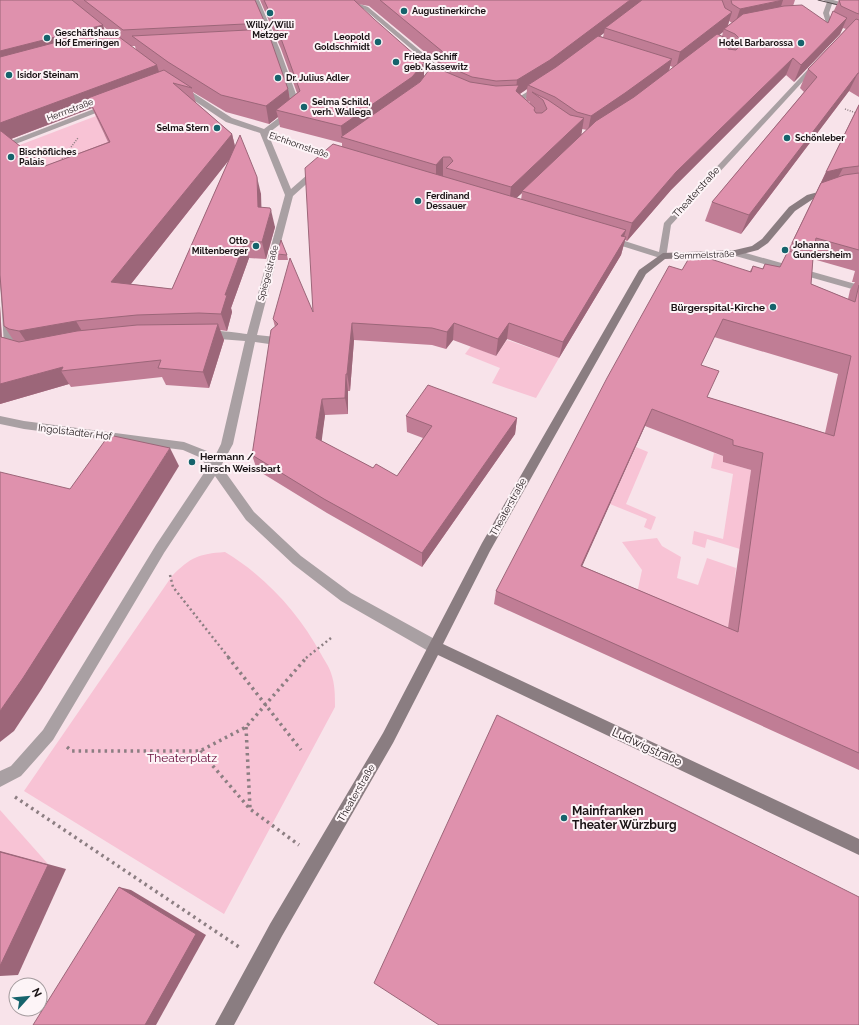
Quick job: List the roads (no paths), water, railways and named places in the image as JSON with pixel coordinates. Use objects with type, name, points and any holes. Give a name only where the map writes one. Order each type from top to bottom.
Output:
[{"type":"street","points":[[256,0],[297,108],[264,132]]},
{"type":"street","points":[[345,0],[353,9],[364,7],[388,31],[440,70],[429,80]]},
{"type":"street","points":[[818,22],[832,26],[825,17],[828,1],[859,9]]},
{"type":"street","points":[[264,42],[273,42]]},
{"type":"street","name":"Theaterstraße","points":[[226,1024],[318,858],[397,721],[486,547],[642,272],[663,256],[667,225],[819,61]]},
{"type":"street","points":[[525,104],[514,100],[544,83]]},
{"type":"street","name":"Eichhornstraße","points":[[177,87],[229,120],[264,132],[328,162],[351,162]]},
{"type":"street","name":"Herrnstraße","points":[[0,148],[119,102]]},
{"type":"street","name":"Eichhornstraße","points":[[264,132],[289,195],[328,162]]},
{"type":"street","points":[[328,162],[344,149]]},
{"type":"street","points":[[735,252],[755,248],[765,241],[792,209],[810,197],[833,190],[859,187]]},
{"type":"street","name":"Spiegelstraße","points":[[215,466],[227,444],[250,338],[289,195]]},
{"type":"street","points":[[600,236],[663,256]]},
{"type":"street","name":"Semmelstraße","points":[[663,256],[735,252],[859,288]]},
{"type":"street","points":[[0,286],[4,289],[8,345],[19,352],[26,353]]},
{"type":"street","points":[[198,335],[226,335],[276,341]]},
{"type":"street","name":"Ingolstadter Hof","points":[[0,420],[24,425],[184,446],[203,454],[215,466]]},
{"type":"street","points":[[0,779],[16,771],[48,735],[163,544],[215,466],[231,491],[250,516],[297,560],[346,597],[434,647]]},
{"type":"street","name":"Ludwigstraße","points":[[434,647],[859,847]]},
{"type":"tram line","points":[[818,0],[859,10]]},
{"type":"place","name":"Augustinerkirche","points":[[404,11]]},
{"type":"place","name":"Willy/Willi Metzger","points":[[270,13]]},
{"type":"place","name":"Geschäftshaus Hof Emeringen","points":[[47,38]]},
{"type":"place","name":"Leopold Goldschmidt","points":[[378,42]]},
{"type":"place","name":"Hotel Barbarossa","points":[[801,43]]},
{"type":"place","name":"Frieda Schiff geb. Kassewitz","points":[[396,62]]},
{"type":"place","name":"Isidor Steinam","points":[[9,75]]},
{"type":"place","name":"Dr. Julius Adler","points":[[278,78]]},
{"type":"place","name":"Selma Schild, verh. Wallega","points":[[304,107]]},
{"type":"place","name":"Selma Stern","points":[[217,128]]},
{"type":"place","name":"Schönleber","points":[[787,138]]},
{"type":"place","name":"Bischöfliches Palais","points":[[11,157]]},
{"type":"place","name":"Ferdinand Dessauer","points":[[418,201]]},
{"type":"place","name":"Otto Miltenberger","points":[[256,246]]},
{"type":"place","name":"Johanna Gundersheim","points":[[785,250]]},
{"type":"place","name":"Bürgerspital-Kirche","points":[[773,307]]},
{"type":"place","name":"Hermann / Hirsch Weissbart","points":[[192,462]]},
{"type":"place","name":"Mainfranken Theater Würzburg","points":[[564,818]]},
{"type":"park label","name":"Theaterplatz","points":[[182,758]]}]
